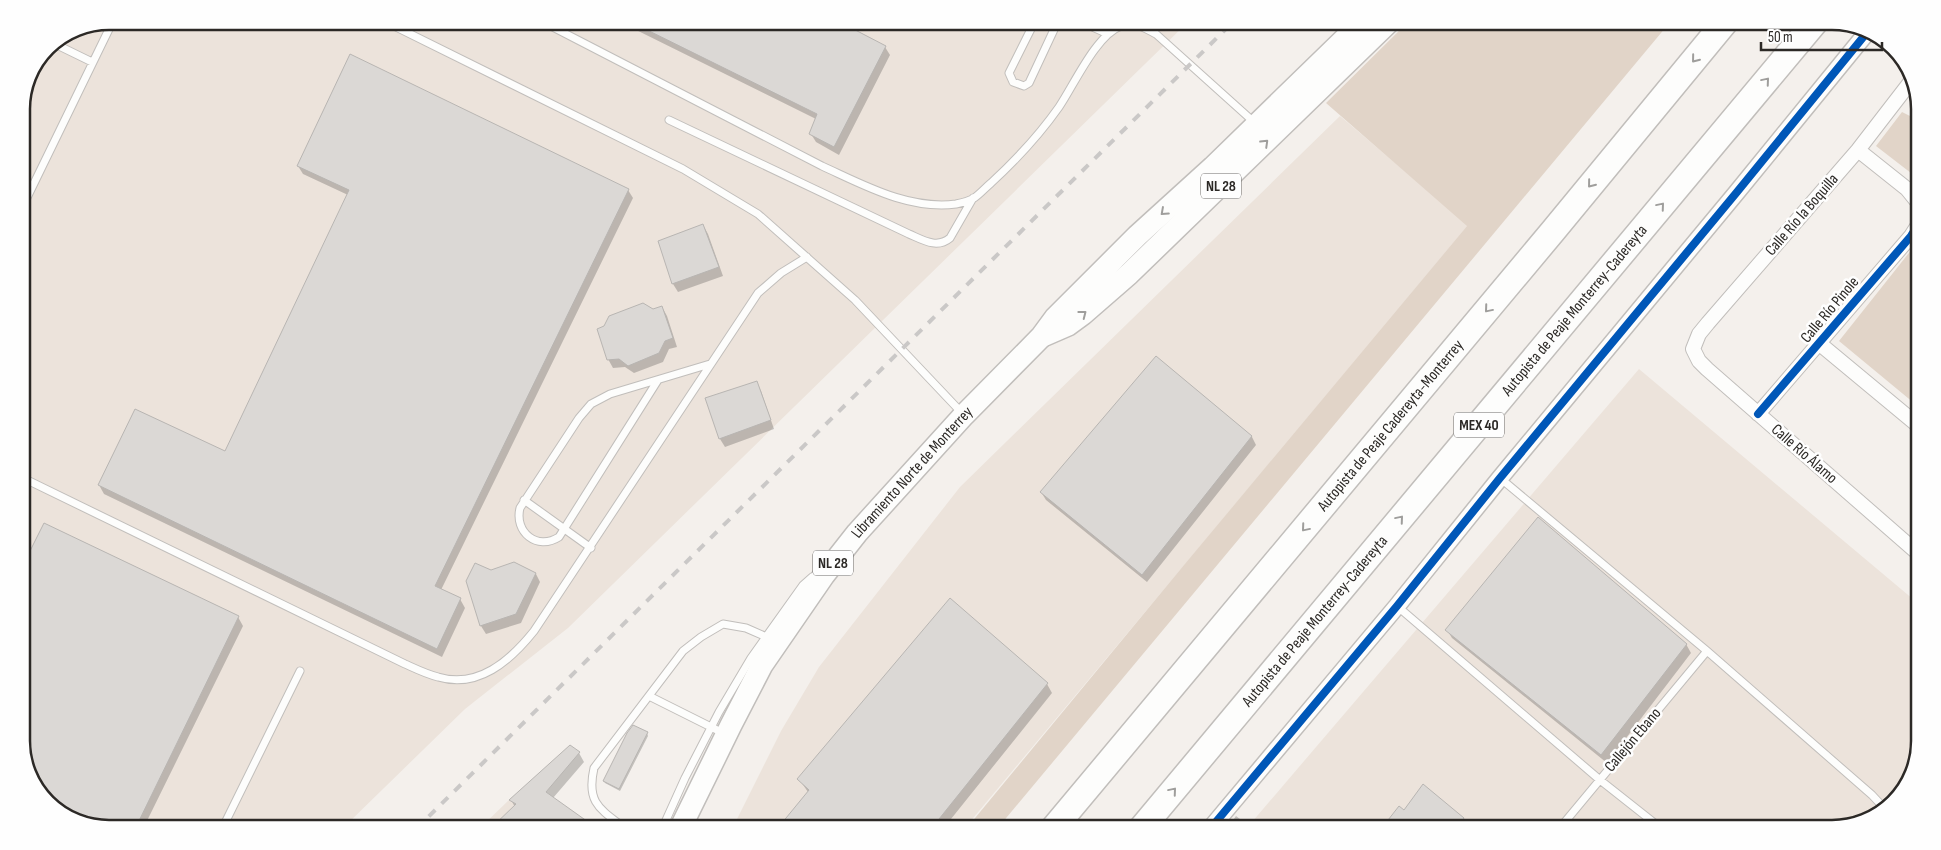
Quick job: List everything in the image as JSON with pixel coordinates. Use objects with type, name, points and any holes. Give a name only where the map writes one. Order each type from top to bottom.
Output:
[{"type":"highway","name":"Autopista de Peaje Cadereyta-Monterrey","points":[[1061,820],[1719,30]]},
{"type":"highway","name":"Autopista de Peaje Monterrey-Cadereyta","points":[[1149,820],[1808,30]]},
{"type":"main road","name":"Libramiento Norte de Monterrey","points":[[684,820],[719,731],[762,665],[772,640],[857,533],[964,415],[1041,337],[1055,318],[1137,236],[1213,167],[1354,30]]},
{"type":"main road","points":[[1162,242],[1192,204],[1244,146],[1257,125],[1287,108],[1356,45],[1377,30]]},
{"type":"main road","name":"Libramiento Norte de Monterrey","points":[[1041,337],[1068,325],[1084,314],[1162,242],[1381,30]]},
{"type":"street","points":[[1218,820],[1397,606],[1863,36]]},
{"type":"street","name":"Calle Río la Boquilla","points":[[1693,349],[1708,323],[1858,150],[1907,86]]},
{"type":"street","points":[[1858,150],[1907,188],[1911,193]]},
{"type":"street","name":"Calle Río Pinole","points":[[1758,414],[1911,236]]},
{"type":"street","points":[[1820,344],[1911,420]]},
{"type":"street","name":"Calle Río Álamo","points":[[1693,349],[1698,361],[1911,547]]},
{"type":"lane","points":[[30,191],[108,30]]},
{"type":"lane","points":[[402,30],[683,169],[723,191],[758,214],[856,300],[964,415]]},
{"type":"lane","points":[[558,30],[866,186],[897,198],[918,203],[958,204],[973,198]]},
{"type":"lane","points":[[1030,30],[1009,73],[1013,82],[1024,86],[1029,83],[1054,30]]},
{"type":"lane","points":[[1099,30],[1108,34]]},
{"type":"lane","points":[[669,120],[908,234],[930,243],[938,244],[950,238],[973,198],[1004,171],[1033,140],[1060,106],[1087,62],[1113,30]]},
{"type":"lane","points":[[1149,30],[1156,34],[1257,125]]},
{"type":"lane","points":[[62,46],[92,62]]},
{"type":"lane","points":[[30,481],[405,664],[439,678],[457,680],[474,678],[488,673],[520,649],[591,548],[758,293],[781,273],[808,257]]},
{"type":"lane","points":[[658,380],[565,529],[552,541],[544,542],[530,538],[523,532],[519,522],[520,508],[579,418],[591,404],[610,394],[710,364]]},
{"type":"lane","points":[[1500,478],[1707,651],[1880,804]]},
{"type":"lane","points":[[524,500],[591,548]]},
{"type":"lane","points":[[1397,606],[1600,780],[1651,820]]},
{"type":"lane","points":[[614,820],[594,801],[590,784],[594,768],[683,652],[701,637],[723,624],[746,628],[772,640]]},
{"type":"lane","name":"Callejón Ebano","points":[[1567,820],[1707,651]]},
{"type":"lane","points":[[226,820],[300,671]]},
{"type":"lane","points":[[649,696],[719,731],[667,820]]},
{"type":"shaded area","points":[[109,30],[1180,30],[568,628],[465,709],[351,820],[98,818],[32,758],[30,746],[30,104],[38,74],[46,61],[69,41],[84,34]]},
{"type":"shaded area","points":[[1400,30],[1663,30],[1005,820],[973,820],[1467,226],[1326,103]]},
{"type":"shaded area","points":[[1902,112],[1911,116],[1911,173],[1876,146]]},
{"type":"shaded area","points":[[1340,116],[1468,225],[972,820],[736,820],[781,731],[819,667],[960,487]]},
{"type":"shaded area","points":[[1911,250],[1911,401],[1839,341]]},
{"type":"shaded area","points":[[1639,369],[1911,597],[1911,741],[1909,756],[1905,771],[1891,793],[1876,807],[1862,814],[1832,820],[1254,820]]},
{"type":"shaded area","points":[[509,800],[539,820],[488,820]]},
{"type":"building","points":[[647,30],[855,30],[886,46],[834,147],[809,134],[817,114]]},
{"type":"building","points":[[350,54],[629,189],[435,586],[461,598],[437,649],[98,485],[135,409],[225,451],[349,190],[297,166]]},
{"type":"building","points":[[703,224],[719,267],[672,284],[658,241]]},
{"type":"building","points":[[643,303],[653,309],[662,306],[673,338],[665,341],[659,353],[628,366],[619,359],[607,360],[597,329],[604,326],[609,316]]},
{"type":"building","points":[[1156,356],[1252,436],[1142,575],[1040,492]]},
{"type":"building","points":[[757,381],[771,420],[719,439],[705,398]]},
{"type":"building","points":[[1538,517],[1687,644],[1601,755],[1445,630]]},
{"type":"building","points":[[44,523],[239,616],[139,820],[94,818],[69,809],[46,789],[34,766],[30,746],[30,551]]},
{"type":"building","points":[[514,562],[536,573],[516,614],[480,626],[466,581],[475,563],[491,570]]},
{"type":"building","points":[[950,598],[1048,683],[938,820],[784,820],[809,790],[797,779]]},
{"type":"building","points":[[633,725],[648,732],[619,789],[603,781],[627,733]]},
{"type":"building","points":[[570,745],[580,752],[546,792],[585,820],[499,820],[516,804],[509,800]]},
{"type":"building","points":[[1423,784],[1464,818],[1463,820],[1388,820],[1399,806],[1404,810]]},
{"type":"railway","points":[[425,820],[1225,30]]},
{"type":"cycle path","points":[[1218,820],[1397,606],[1864,37]]},
{"type":"cycle path","points":[[1758,414],[1911,236]]}]
